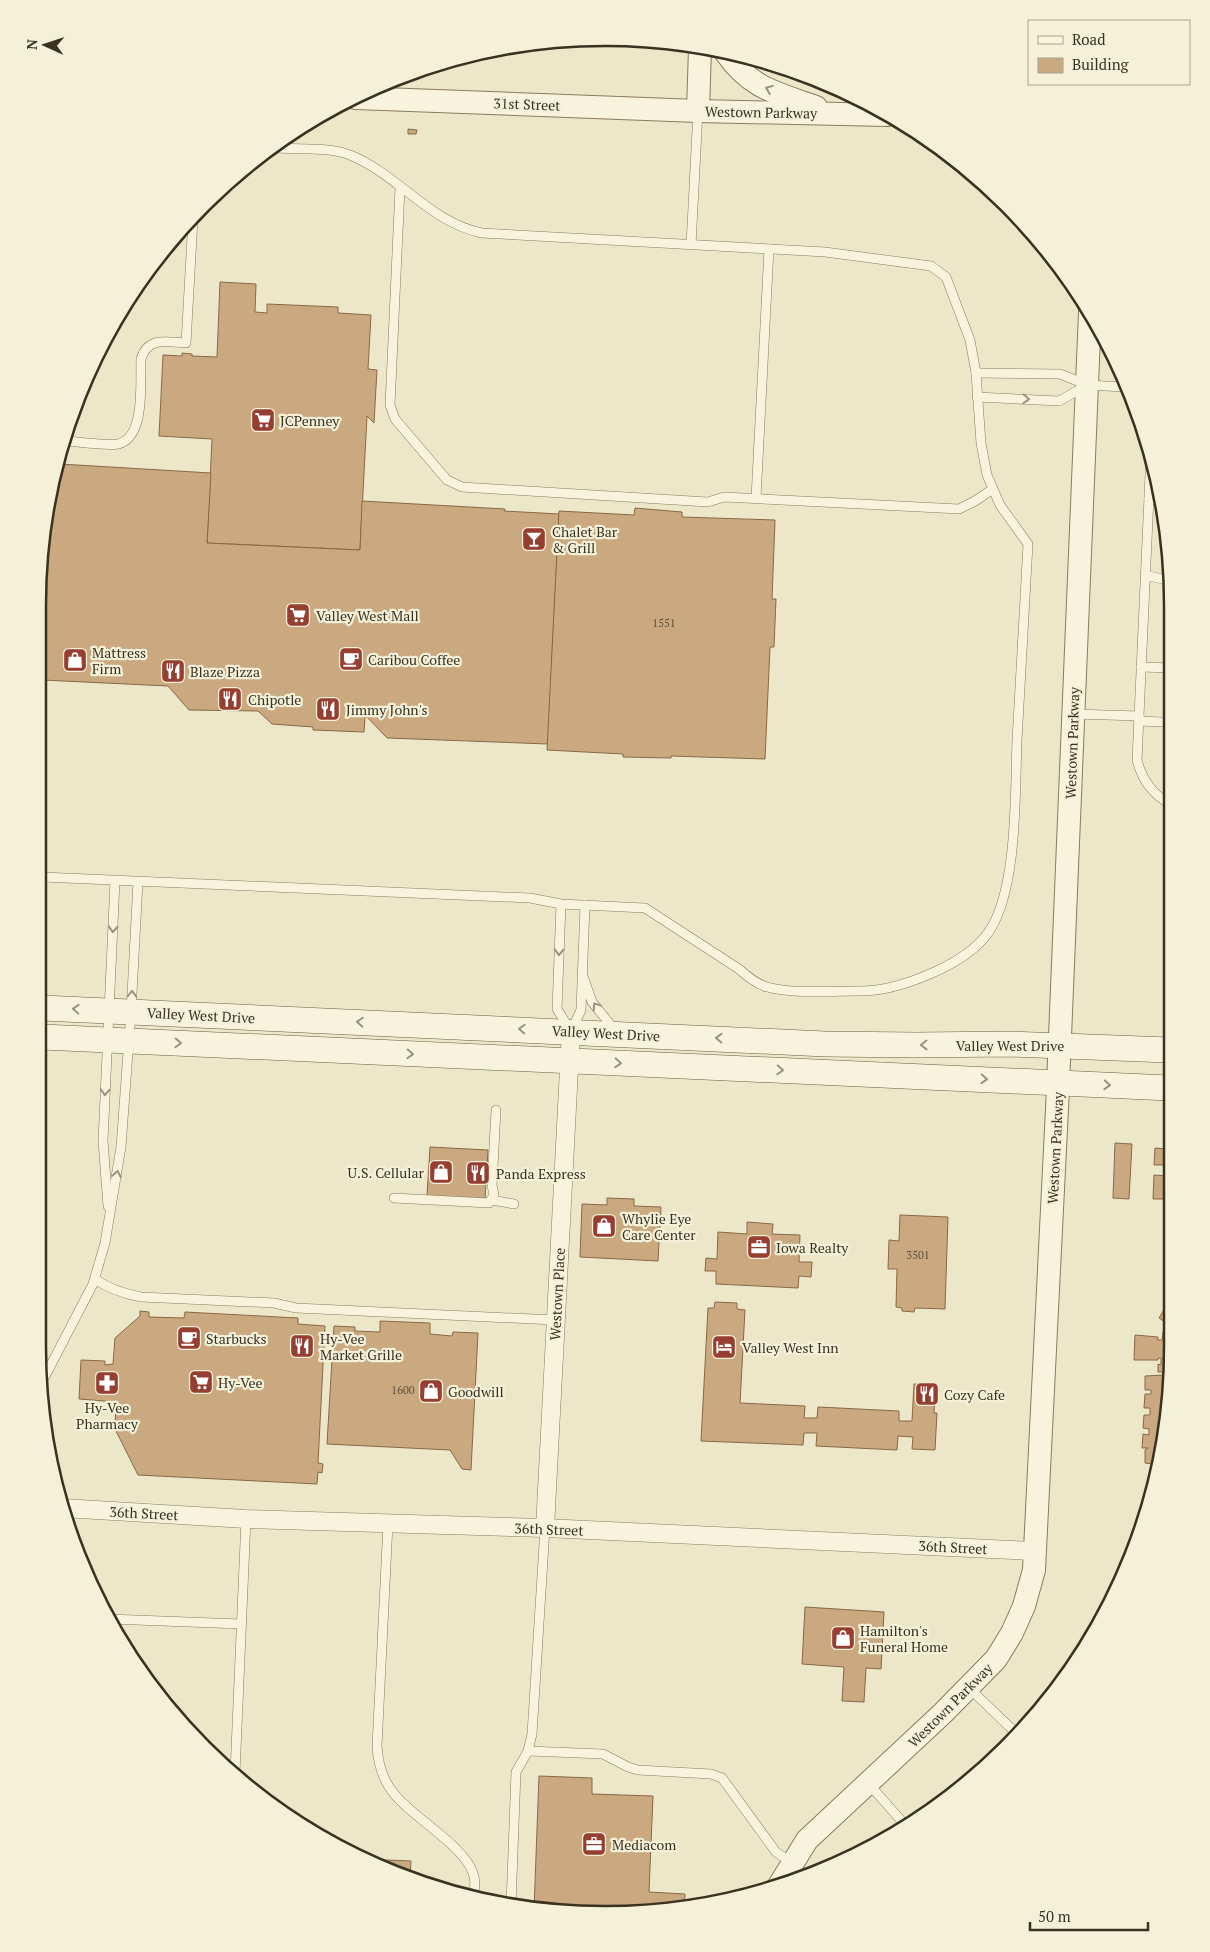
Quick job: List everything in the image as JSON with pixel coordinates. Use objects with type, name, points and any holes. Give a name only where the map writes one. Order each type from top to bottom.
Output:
[{"type":"main road","name":"Valley West Drive","points":[[46,1008],[834,1044],[1060,1045],[1164,1050]]},
{"type":"main road","name":"Valley West Drive","points":[[46,1037],[1164,1088]]},
{"type":"street","name":"Westown Parkway","points":[[700,55],[698,111],[872,114]]},
{"type":"street","points":[[734,61],[747,78],[764,88],[831,113]]},
{"type":"street","name":"31st Street","points":[[370,99],[698,111]]},
{"type":"street","name":"Westown Parkway","points":[[784,1876],[806,1840],[969,1688],[996,1659],[1012,1633],[1024,1606],[1034,1570],[1060,1045],[1090,327]]},
{"type":"street","name":"Westown Place","points":[[544,1528],[571,1031]]},
{"type":"street","name":"36th Street","points":[[70,1508],[246,1519],[544,1528],[1034,1551]]},
{"type":"lane","points":[[691,245],[698,111]]},
{"type":"lane","points":[[46,877],[530,898],[561,904],[645,908],[738,969],[750,979],[766,987],[784,989],[868,991],[900,984],[946,966],[964,956],[989,932],[1000,908],[1008,881],[1013,831],[1028,544],[1000,505],[987,475],[981,443],[976,373],[970,340],[946,277],[931,266],[825,252],[482,233],[468,230],[434,213],[374,166],[349,154],[324,150],[284,148]]},
{"type":"lane","points":[[400,188],[390,405],[396,419],[448,480],[462,487],[708,502],[724,497],[959,509],[976,502],[993,488]]},
{"type":"lane","points":[[71,441],[117,444],[127,440],[138,423],[141,359],[144,351],[149,345],[161,341],[186,342],[192,229]]},
{"type":"lane","points":[[756,498],[769,249]]},
{"type":"lane","points":[[976,373],[1060,374],[1088,385],[1119,387]]},
{"type":"lane","points":[[977,397],[1059,401],[1088,385]]},
{"type":"lane","points":[[1150,481],[1137,748],[1140,771],[1152,791],[1164,800]]},
{"type":"lane","points":[[1149,499],[1154,499]]},
{"type":"lane","points":[[1146,575],[1163,579]]},
{"type":"lane","points":[[1141,667],[1164,668]]},
{"type":"lane","points":[[1073,714],[1162,722]]},
{"type":"lane","points":[[47,1373],[95,1279],[105,1243],[121,1147],[120,1011],[115,880]]},
{"type":"lane","points":[[109,1222],[103,1141],[119,1040],[120,1011],[138,882]]},
{"type":"lane","points":[[561,904],[557,1009],[571,1031]]},
{"type":"lane","points":[[571,1031],[580,1010],[585,905]]},
{"type":"lane","points":[[582,974],[592,1002],[617,1033]]},
{"type":"lane","points":[[492,1200],[496,1110]]},
{"type":"lane","points":[[394,1198],[489,1203],[492,1200],[514,1204]]},
{"type":"lane","points":[[95,1279],[104,1285],[129,1295],[141,1297],[274,1303],[301,1308],[555,1320]]},
{"type":"lane","points":[[235,1765],[246,1519]]},
{"type":"lane","points":[[388,1524],[377,1746],[378,1764],[394,1795],[456,1850],[471,1867],[474,1875],[474,1890]]},
{"type":"lane","points":[[511,1898],[516,1772],[528,1751],[532,1734],[544,1528]]},
{"type":"lane","points":[[117,1619],[241,1624]]},
{"type":"lane","points":[[969,1688],[1012,1729]]},
{"type":"lane","points":[[528,1751],[602,1754],[638,1770],[711,1774],[722,1778],[771,1846],[776,1852],[792,1863]]},
{"type":"lane","points":[[868,1783],[901,1820]]},
{"type":"building","points":[[408,129],[417,130],[416,134],[408,134]]},
{"type":"building","name":"JCPenney","points":[[220,282],[256,284],[255,312],[267,313],[267,304],[338,307],[338,313],[371,315],[368,369],[377,370],[374,423],[367,416],[360,550],[207,543],[212,439],[159,436],[163,355],[182,356],[182,353],[192,354],[192,356],[217,357]]},
{"type":"building","name":"Valley West Mall","points":[[64,464],[211,473],[207,543],[360,550],[362,501],[559,514],[548,744],[387,738],[367,717],[365,717],[364,732],[313,730],[313,727],[272,724],[258,711],[189,710],[168,686],[46,680],[47,568],[51,532]]},
{"type":"building","points":[[635,508],[682,512],[682,517],[775,520],[772,599],[776,599],[774,647],[770,647],[765,759],[671,756],[671,758],[623,757],[623,754],[547,750],[559,511],[634,515]]},
{"type":"building","points":[[1115,1143],[1132,1144],[1129,1199],[1113,1198]]},
{"type":"building","points":[[430,1147],[488,1150],[485,1199],[427,1196]]},
{"type":"building","points":[[1155,1148],[1164,1149],[1164,1165],[1154,1165]]},
{"type":"building","points":[[1154,1175],[1164,1176],[1164,1199],[1153,1199]]},
{"type":"building","points":[[607,1198],[634,1199],[634,1206],[661,1207],[658,1261],[580,1257],[582,1204],[607,1205]]},
{"type":"building","name":"Iowa Realty","points":[[900,1215],[948,1217],[945,1309],[915,1308],[914,1312],[902,1311],[902,1308],[896,1307],[897,1269],[888,1269],[889,1240],[899,1241]]},
{"type":"building","name":"Iowa Realty","points":[[747,1222],[773,1224],[772,1234],[800,1235],[799,1262],[812,1262],[811,1277],[799,1276],[798,1288],[716,1284],[716,1271],[705,1271],[706,1258],[717,1259],[718,1232],[747,1234]]},
{"type":"building","name":"Valley West Inn","points":[[715,1302],[737,1303],[737,1309],[745,1310],[740,1403],[805,1406],[804,1418],[817,1418],[818,1407],[899,1411],[899,1421],[912,1421],[914,1384],[936,1385],[934,1413],[937,1413],[935,1450],[912,1449],[913,1437],[898,1436],[897,1450],[816,1446],[817,1433],[804,1433],[803,1445],[701,1441],[708,1308],[714,1308]]},
{"type":"building","points":[[1164,1310],[1164,1321],[1159,1318]]},
{"type":"building","name":"Hy-Vee","points":[[140,1311],[149,1312],[149,1317],[184,1318],[185,1312],[298,1318],[298,1324],[325,1326],[318,1463],[323,1464],[322,1473],[318,1472],[317,1484],[138,1475],[115,1429],[116,1402],[79,1399],[81,1360],[105,1361],[105,1365],[113,1364],[115,1338],[140,1316]]},
{"type":"building","points":[[380,1321],[430,1323],[430,1334],[452,1336],[453,1332],[478,1333],[471,1470],[462,1469],[450,1450],[327,1444],[334,1326],[355,1327],[355,1331],[380,1332]]},
{"type":"building","points":[[1163,1332],[1163,1372],[1158,1372],[1158,1364],[1161,1365],[1161,1358],[1158,1358],[1158,1360],[1134,1360],[1135,1335],[1158,1337],[1158,1340],[1162,1340]]},
{"type":"building","points":[[1163,1375],[1159,1420],[1151,1464],[1145,1463],[1145,1450],[1148,1448],[1142,1448],[1143,1434],[1149,1435],[1149,1429],[1143,1428],[1144,1415],[1150,1415],[1150,1408],[1144,1408],[1145,1394],[1151,1394],[1151,1390],[1145,1390],[1145,1376]]},
{"type":"building","name":"Hamilton's Funeral Home","points":[[805,1607],[884,1612],[881,1669],[866,1668],[864,1702],[842,1701],[844,1667],[802,1664]]},
{"type":"building","name":"Mediacom","points":[[539,1776],[592,1778],[592,1794],[653,1796],[649,1892],[685,1894],[685,1900],[642,1905],[605,1906],[534,1901]]},
{"type":"building","points":[[384,1860],[411,1861],[410,1870]]},
{"type":"place","name":"JCPenney","points":[[263,420]]},
{"type":"place","name":"Chalet Bar & Grill","points":[[534,539]]},
{"type":"place","name":"Valley West Mall","points":[[298,615]]},
{"type":"place","name":"Caribou Coffee","points":[[351,659]]},
{"type":"place","name":"Mattress Firm","points":[[75,660]]},
{"type":"place","name":"Blaze Pizza","points":[[173,671]]},
{"type":"place","name":"Chipotle","points":[[230,699]]},
{"type":"place","name":"Jimmy John's","points":[[328,709]]},
{"type":"place","name":"U.S. Cellular","points":[[441,1172]]},
{"type":"place","name":"Panda Express","points":[[478,1173]]},
{"type":"place","name":"Whylie Eye Care Center","points":[[604,1226]]},
{"type":"place","name":"Iowa Realty","points":[[759,1247]]},
{"type":"place","name":"Starbucks","points":[[189,1338]]},
{"type":"place","name":"Hy-Vee Market Grille","points":[[302,1346]]},
{"type":"place","name":"Valley West Inn","points":[[724,1347]]},
{"type":"place","name":"Hy-Vee","points":[[201,1382]]},
{"type":"place","name":"Hy-Vee Pharmacy","points":[[107,1383]]},
{"type":"place","name":"Goodwill","points":[[431,1391]]},
{"type":"place","name":"Cozy Cafe","points":[[927,1394]]},
{"type":"place","name":"Hamilton's Funeral Home","points":[[843,1638]]},
{"type":"place","name":"Mediacom","points":[[594,1844]]}]
